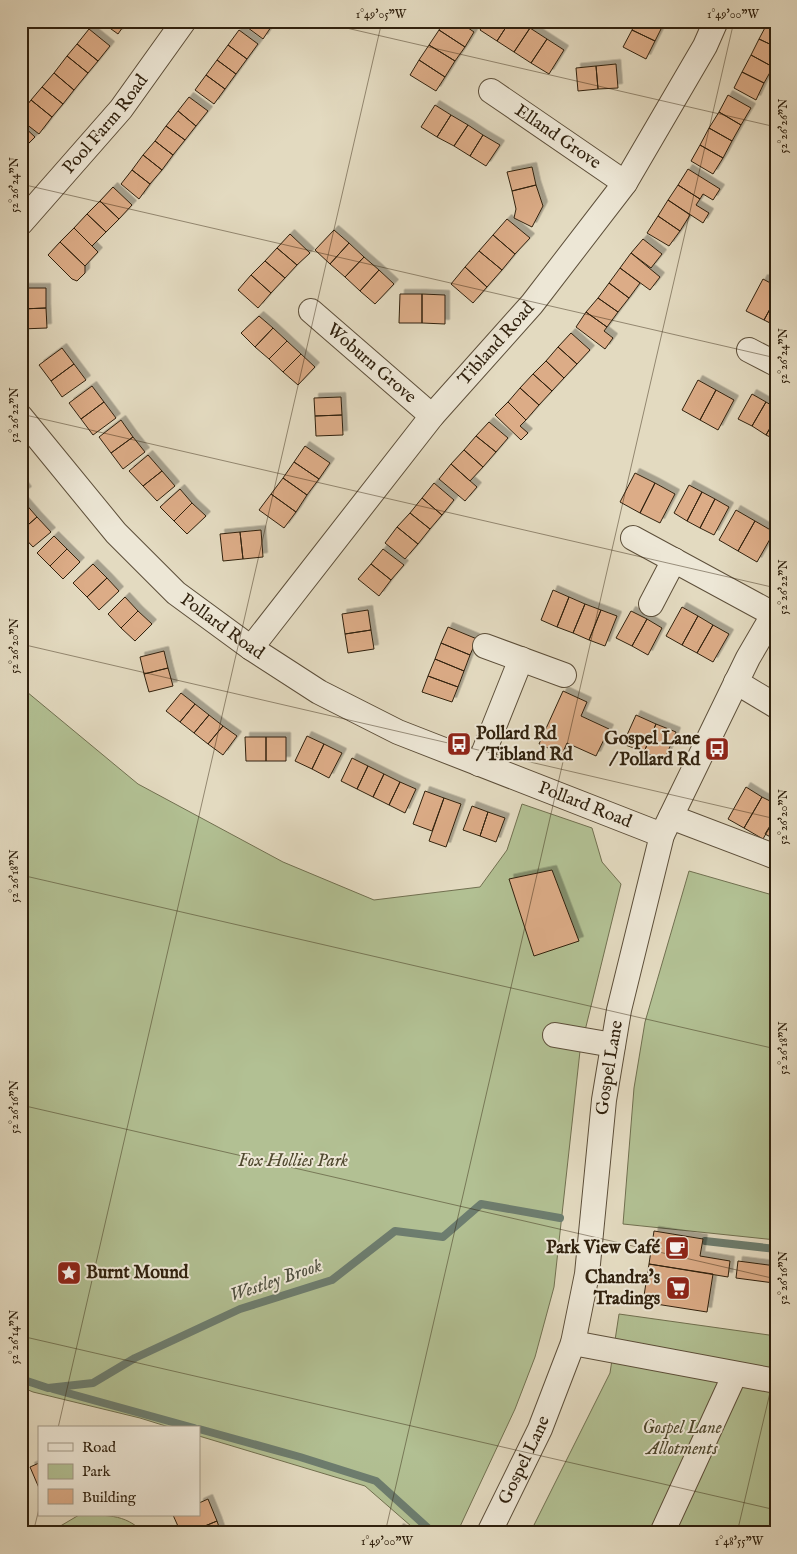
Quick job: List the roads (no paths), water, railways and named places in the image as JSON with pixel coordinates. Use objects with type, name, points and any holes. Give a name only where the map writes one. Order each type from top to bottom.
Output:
[{"type":"street","name":"Pool Farm Road","points":[[21,223],[121,110],[184,21]]},
{"type":"street","name":"Tibland Road","points":[[251,648],[432,416],[532,304],[625,183],[705,46],[716,21]]},
{"type":"street","name":"Elland Grove","points":[[491,91],[625,183]]},
{"type":"street","name":"Woburn Grove","points":[[311,311],[432,416]]},
{"type":"street","points":[[749,350],[776,364]]},
{"type":"street","name":"Pollard Road","points":[[21,417],[116,533],[176,593],[251,648],[328,697],[398,732],[479,764],[666,826],[776,857]]},
{"type":"street","name":"Gospel Lane","points":[[489,1533],[540,1429],[572,1343],[587,1274],[604,1100],[619,1010],[666,826],[736,682],[774,612],[633,538]]},
{"type":"street","points":[[651,604],[674,560]]},
{"type":"street","points":[[485,646],[564,675]]},
{"type":"street","points":[[479,764],[521,659]]},
{"type":"street","points":[[736,682],[776,706]]},
{"type":"street","points":[[555,1035],[613,1045]]},
{"type":"street","points":[[572,1343],[776,1381]]},
{"type":"street","points":[[662,1533],[735,1374]]},
{"type":"waterway","name":"Westley Brook","points":[[21,1379],[48,1388],[93,1383],[135,1358],[240,1309],[332,1280],[395,1231],[443,1237],[481,1204],[560,1218]]},
{"type":"waterway","name":"Westley Brook","points":[[705,1241],[776,1249]]},
{"type":"waterway","points":[[53,1389],[187,1426]]},
{"type":"waterway","points":[[200,1429],[300,1457],[376,1481],[429,1529]]},
{"type":"place","name":"Pollard Rd / Tibland Rd","points":[[459,744]]},
{"type":"place","name":"Gospel Lane / Pollard Rd","points":[[717,749]]},
{"type":"place","name":"Park View Café","points":[[677,1248]]},
{"type":"place","name":"Burnt Mound","points":[[69,1273]]},
{"type":"place","name":"Chandra's Tradings","points":[[678,1288]]},
{"type":"park label","name":"Fox Hollies Park","points":[[293,1161]]},
{"type":"park label","name":"Gospel Lane Allotments","points":[[682,1438]]}]
